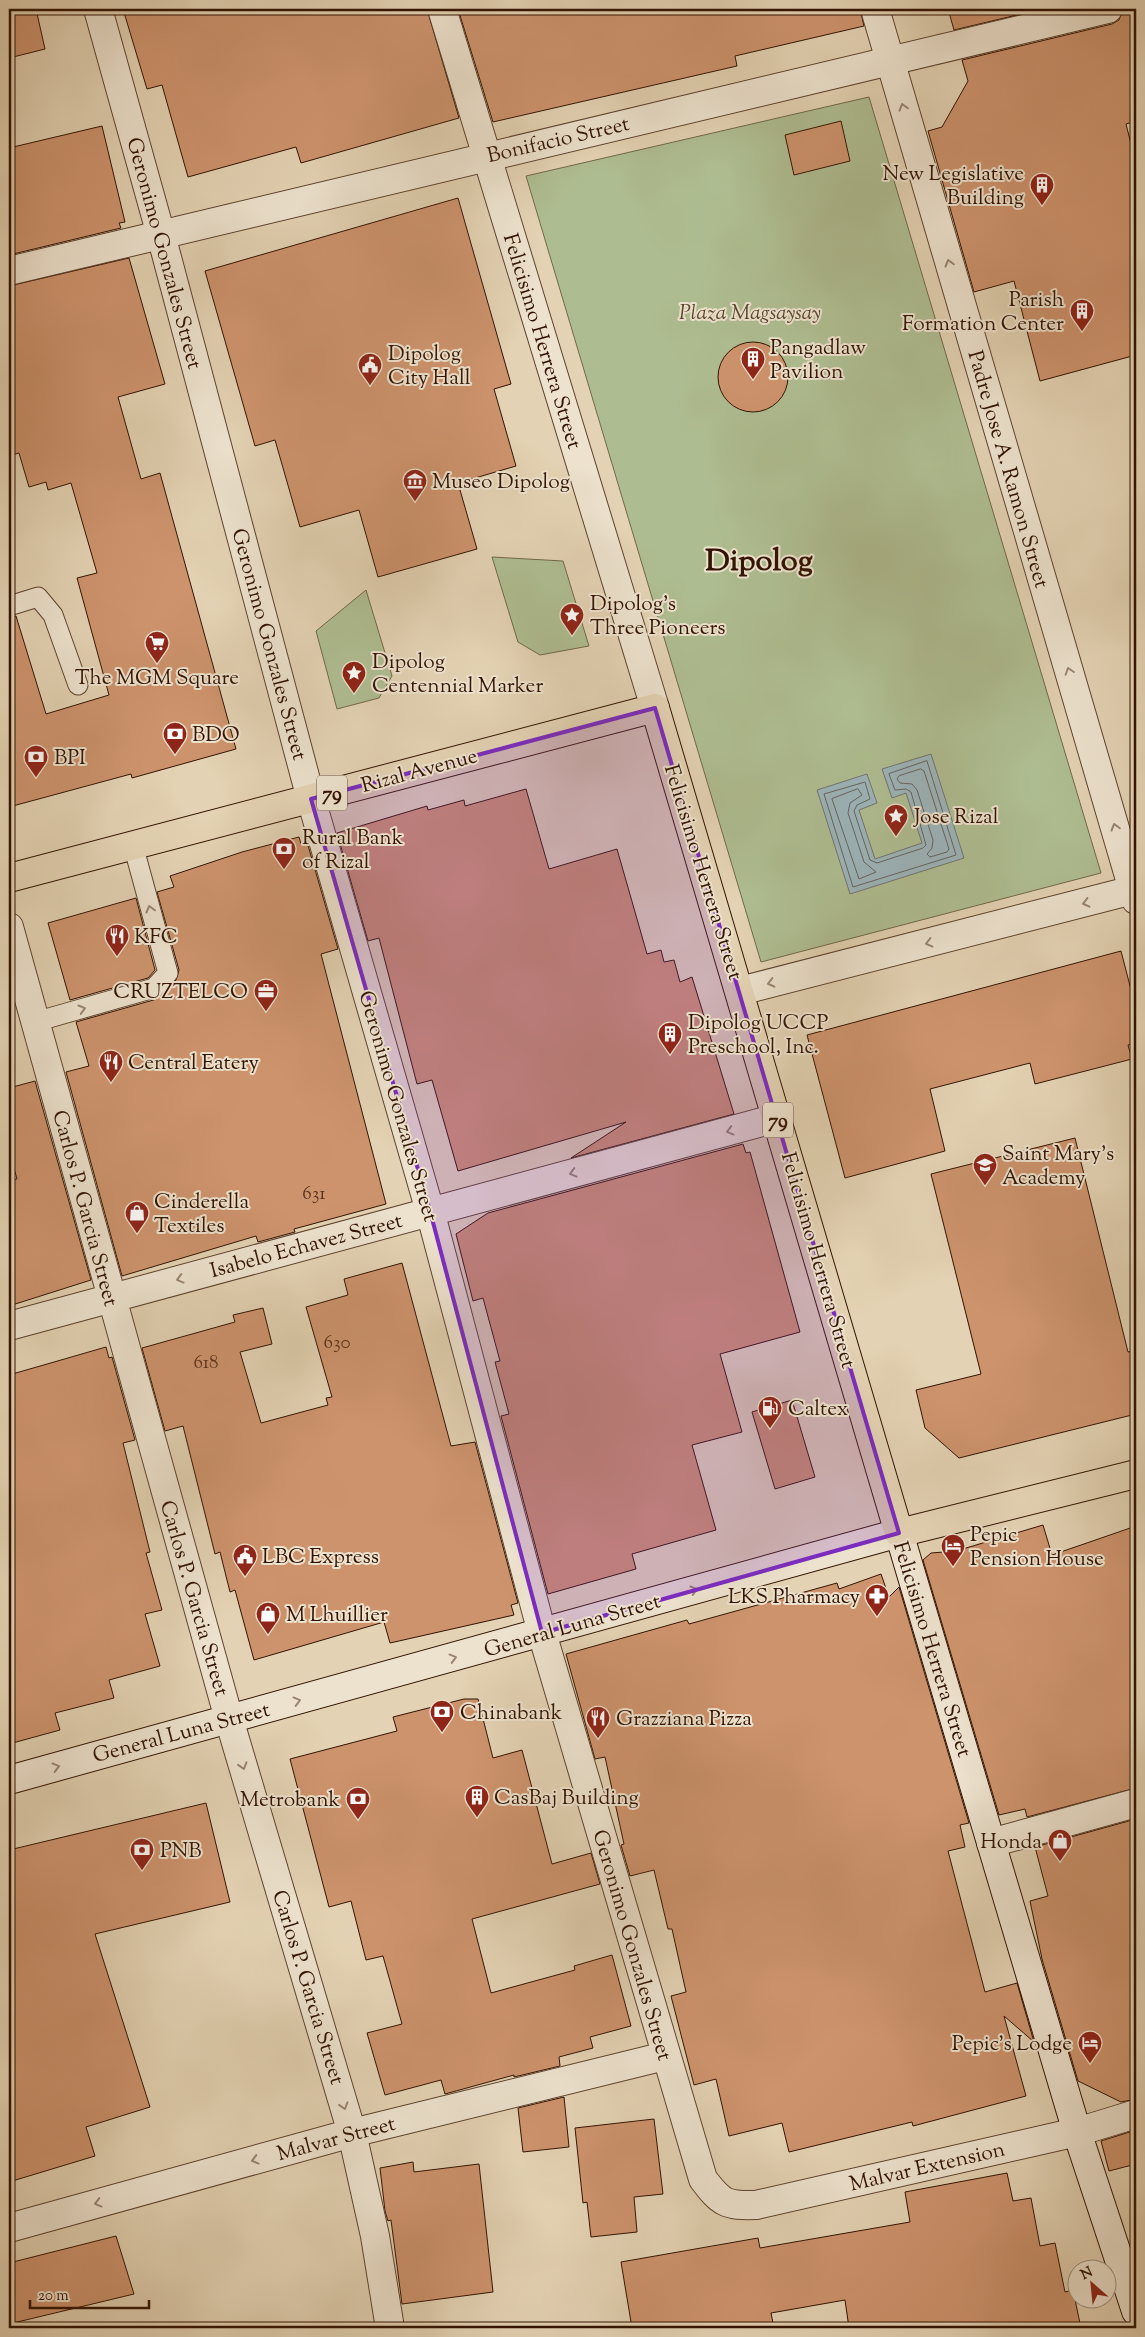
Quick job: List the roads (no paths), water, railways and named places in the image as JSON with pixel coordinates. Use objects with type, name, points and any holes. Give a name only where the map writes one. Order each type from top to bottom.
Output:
[{"type":"main road","name":"Rizal Avenue","points":[[9,878],[655,708]]},
{"type":"main road","name":"Felicisimo Herrera Street","points":[[655,708],[899,1533]]},
{"type":"main road","name":"General Luna Street","points":[[899,1533],[1136,1474]]},
{"type":"street","name":"Geronimo Gonzales Street","points":[[98,9],[161,235],[311,799],[430,1211],[542,1633],[701,2173],[717,2198]]},
{"type":"street","name":"Felicisimo Herrera Street","points":[[442,9],[655,708]]},
{"type":"street","name":"Padre Jose A. Ramon Street","points":[[876,9],[1135,895]]},
{"type":"street","name":"Bonifacio Street","points":[[9,271],[1108,9]]},
{"type":"street","points":[[740,991],[1135,895]]},
{"type":"street","name":"Carlos P. Garcia Street","points":[[9,927],[110,1298],[229,1719],[352,2133],[375,2236],[390,2328]]},
{"type":"street","name":"Isabelo Echavez Street","points":[[9,1326],[777,1118]]},
{"type":"street","name":"Felicisimo Herrera Street","points":[[899,1533],[1077,2132],[1136,2311]]},
{"type":"street","name":"General Luna Street","points":[[9,1780],[899,1533]]},
{"type":"street","points":[[991,1842],[1136,1804]]},
{"type":"street","name":"Malvar Street","points":[[9,2228],[352,2133],[665,2056]]},
{"type":"street","name":"Malvar Extension","points":[[717,2198],[735,2206],[756,2205],[1077,2132],[1136,2114]]},
{"type":"lane","points":[[9,606],[38,598],[53,615],[78,685]]},
{"type":"lane","points":[[35,1022],[154,988],[168,974],[133,845]]},
{"type":"water","points":[[931,754],[964,858],[850,894],[817,790],[867,774],[877,803],[859,810],[875,859],[922,843],[906,793],[892,798],[882,769]]},
{"type":"place","name":"New Legislative Building","points":[[1042,206]]},
{"type":"place","name":"Parish Formation Center","points":[[1082,332]]},
{"type":"place","name":"Pangadlaw Pavilion","points":[[753,380]]},
{"type":"place","name":"Dipolog City Hall","points":[[370,386]]},
{"type":"place","name":"Museo Dipolog","points":[[415,502]]},
{"type":"place","name":"Dipolog's Three Pioneers","points":[[572,636]]},
{"type":"place","name":"The MGM Square","points":[[157,664]]},
{"type":"place","name":"Dipolog Centennial Marker","points":[[354,694]]},
{"type":"place","name":"BDO","points":[[175,755]]},
{"type":"place","name":"BPI","points":[[36,778]]},
{"type":"place","name":"Jose Rizal","points":[[896,837]]},
{"type":"place","name":"Rural Bank of Rizal","points":[[284,870]]},
{"type":"place","name":"KFC","points":[[117,957]]},
{"type":"place","name":"CRUZTELCO","points":[[266,1012]]},
{"type":"place","name":"Dipolog UCCP Preschool, Inc.","points":[[670,1055]]},
{"type":"place","name":"Central Eatery","points":[[111,1083]]},
{"type":"place","name":"Saint Mary's Academy","points":[[985,1186]]},
{"type":"place","name":"Cinderella Textiles","points":[[137,1234]]},
{"type":"place","name":"Caltex","points":[[770,1429]]},
{"type":"place","name":"Pepic Pension House","points":[[953,1567]]},
{"type":"place","name":"LBC Express","points":[[245,1577]]},
{"type":"place","name":"LKS Pharmacy","points":[[877,1617]]},
{"type":"place","name":"M Lhuillier","points":[[268,1635]]},
{"type":"place","name":"Chinabank","points":[[442,1733]]},
{"type":"place","name":"Grazziana Pizza","points":[[598,1739]]},
{"type":"place","name":"CasBaj Building","points":[[477,1818]]},
{"type":"place","name":"Metrobank","points":[[358,1820]]},
{"type":"place","name":"Honda","points":[[1060,1862]]},
{"type":"place","name":"PNB","points":[[142,1871]]},
{"type":"place","name":"Pepic's Lodge","points":[[1090,2064]]},
{"type":"district","name":"Dipolog","points":[[759,559]]},
{"type":"park label","name":"Plaza Magsaysay","points":[[750,312]]}]
